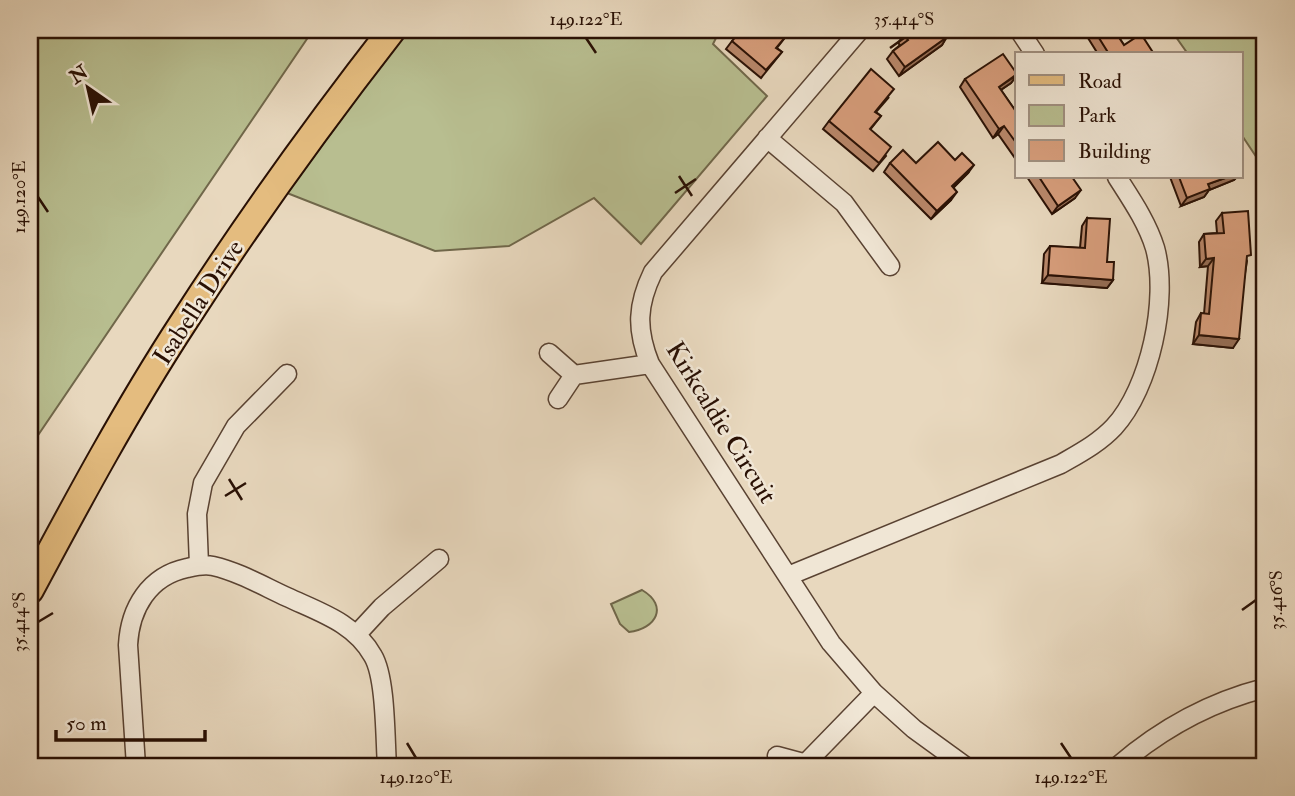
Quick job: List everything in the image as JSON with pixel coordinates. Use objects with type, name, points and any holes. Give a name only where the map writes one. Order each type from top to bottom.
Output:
[{"type":"main road","name":"Isabella Drive","points":[[30,590],[101,457],[182,324],[264,201],[335,102],[392,30]]},
{"type":"street","name":"Kirkcaldie Circuit","points":[[860,30],[653,272],[642,295],[639,322],[650,364],[831,643],[874,693],[914,729],[965,766]]},
{"type":"street","points":[[1019,30],[1034,52]]},
{"type":"street","points":[[767,138],[844,203],[890,266]]},
{"type":"street","points":[[788,576],[1061,464],[1090,448],[1115,426],[1134,399],[1147,367],[1160,296],[1155,249],[1150,234],[1135,204],[1117,178]]},
{"type":"street","points":[[549,352],[574,375]]},
{"type":"street","points":[[558,399],[574,375],[650,364]]},
{"type":"street","points":[[199,565],[197,514],[203,483],[236,426],[287,374]]},
{"type":"street","points":[[357,634],[382,607],[439,559]]},
{"type":"street","points":[[136,766],[128,645],[128,631],[136,605],[152,584],[174,570],[199,565],[211,565],[234,572],[339,621],[357,634],[374,657],[380,675],[387,766]]},
{"type":"street","points":[[1118,766],[1145,743],[1190,716],[1239,695],[1265,688]]},
{"type":"street","points":[[777,756],[803,765],[874,693]]},
{"type":"green space","points":[[30,30],[313,30],[30,447]]},
{"type":"green space","points":[[407,30],[720,30],[713,44],[767,96],[641,244],[594,198],[509,246],[435,251],[287,193]]},
{"type":"green space","points":[[1171,30],[1265,30],[1265,170],[1242,136],[1242,52],[1187,52]]},
{"type":"green space","points":[[642,590],[655,603],[656,616],[646,626],[629,632],[620,624],[611,604]]},
{"type":"building","points":[[741,30],[780,30],[787,35],[776,48],[782,52],[766,70],[732,41]]},
{"type":"building","points":[[911,30],[948,30],[947,37],[905,67],[893,51],[908,40],[904,35]]},
{"type":"building","points":[[1094,30],[1114,30],[1124,45],[1141,34],[1153,52],[1108,52]]},
{"type":"building","points":[[1003,54],[1015,71],[1015,75],[999,87],[1015,110],[1015,141],[1004,126],[999,129],[965,79]]},
{"type":"building","points":[[871,69],[894,89],[875,112],[881,116],[870,129],[891,147],[879,163],[829,121]]},
{"type":"building","points":[[938,142],[955,160],[962,153],[974,165],[952,186],[957,192],[937,211],[890,163],[903,150],[916,163]]},
{"type":"building","points":[[1040,178],[1073,178],[1081,190],[1058,206]]},
{"type":"building","points":[[1179,178],[1225,178],[1208,184],[1210,189],[1187,198]]},
{"type":"building","points":[[1248,211],[1251,255],[1247,256],[1239,339],[1199,335],[1201,313],[1209,314],[1214,258],[1206,259],[1204,234],[1224,233],[1222,213]]},
{"type":"building","points":[[1087,218],[1110,219],[1107,262],[1114,262],[1113,280],[1048,275],[1050,246],[1085,248]]}]
